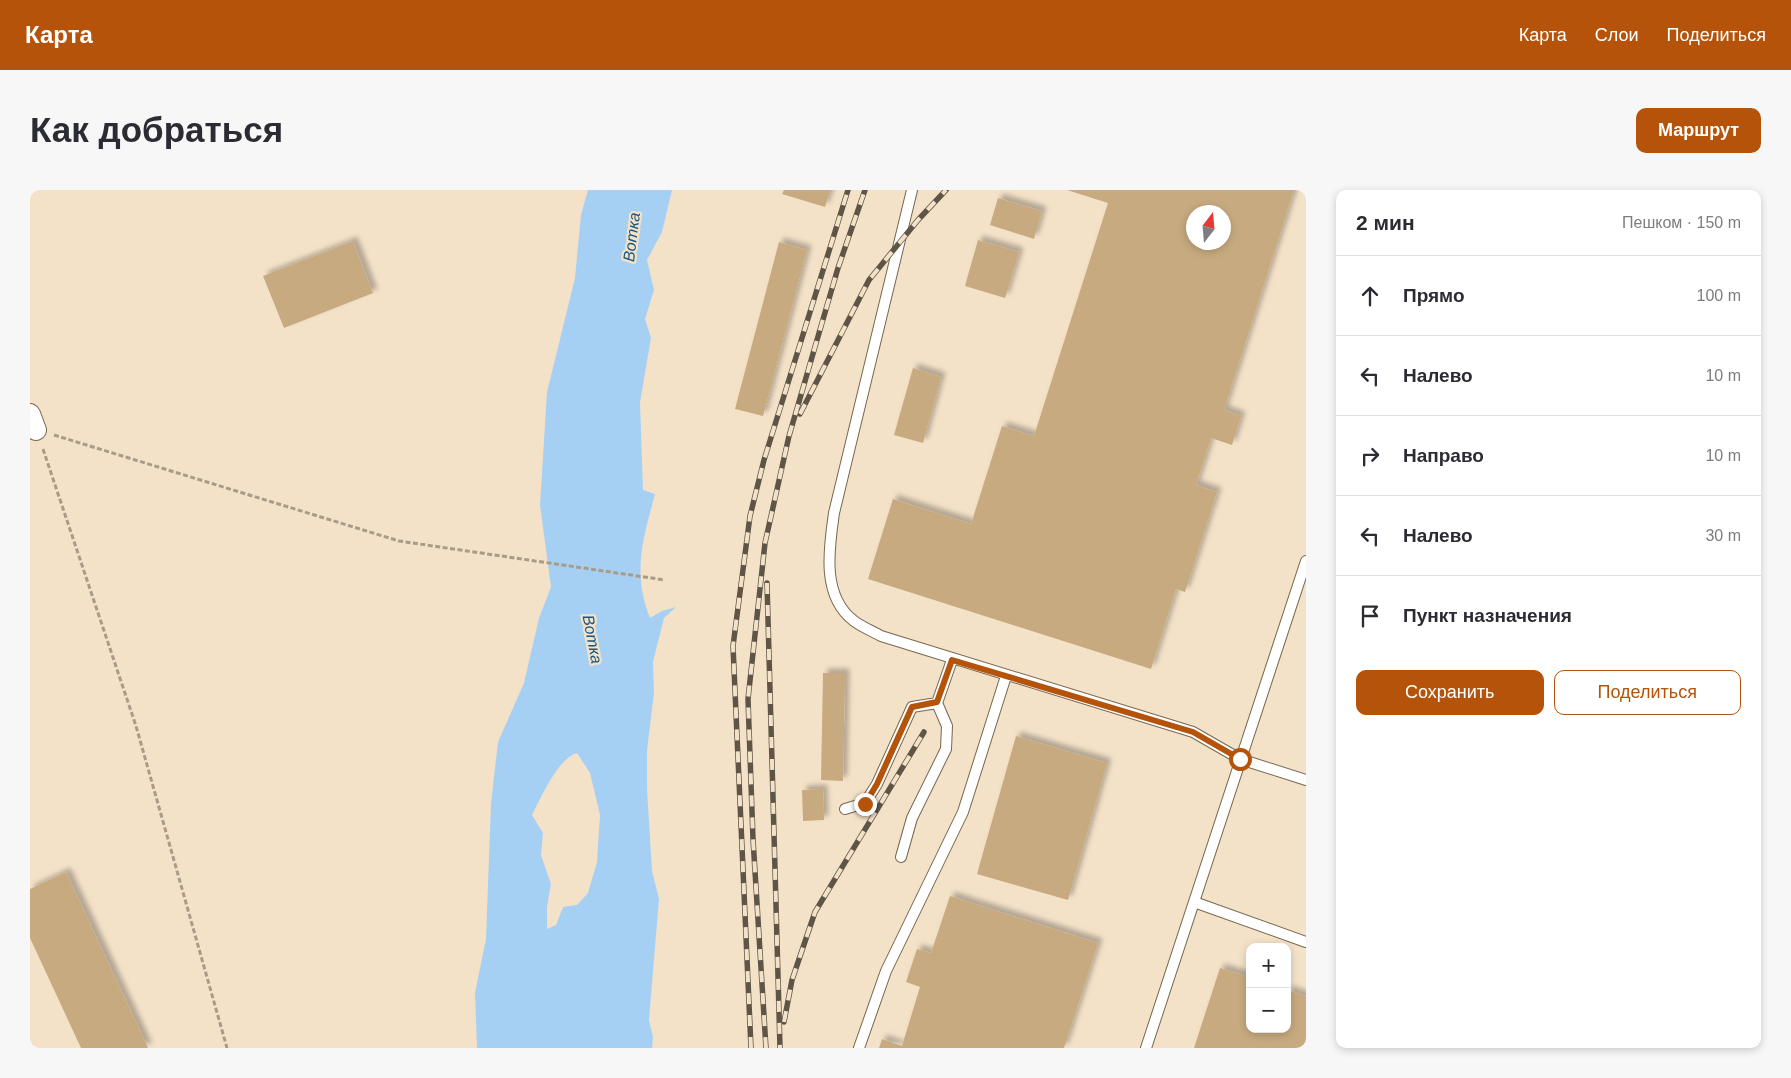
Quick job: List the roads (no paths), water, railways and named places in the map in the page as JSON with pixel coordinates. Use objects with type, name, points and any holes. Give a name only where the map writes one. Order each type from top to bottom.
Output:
[{"type":"lane","points":[[912,190],[834,513],[829,548],[830,575],[838,603],[854,621],[881,636],[952,660],[1193,732],[1240,759],[1306,780]]},
{"type":"lane","points":[[1146,1048],[1306,561]]},
{"type":"lane","points":[[900,857],[912,818],[946,749],[947,726],[937,702],[952,660]]},
{"type":"lane","points":[[859,1048],[886,972],[963,812],[1006,676]]},
{"type":"lane","points":[[844,809],[865,804],[877,784],[912,707],[937,702]]},
{"type":"lane","points":[[1194,902],[1306,942]]},
{"type":"water","name":"Вотка","points":[[588,190],[672,190],[662,232],[647,260],[654,290],[645,319],[651,338],[640,402],[643,490],[655,494],[643,541],[641,556],[642,586],[650,618],[662,611],[676,607],[664,618],[653,662],[654,693],[647,751],[647,789],[652,871],[659,899],[649,1020],[653,1037],[652,1048],[477,1048],[475,993],[486,939],[491,803],[498,742],[524,683],[539,618],[551,587],[540,505],[547,392],[575,278],[581,215]],"holes":[[[577,753],[590,773],[600,815],[597,862],[588,893],[577,905],[563,907],[556,925],[547,929],[547,907],[551,884],[541,855],[543,833],[532,815],[557,770],[570,756]]]},
{"type":"railway","points":[[751,1048],[733,646],[750,516],[764,460],[848,190]]},
{"type":"railway","points":[[766,1048],[753,839],[748,699],[765,543],[789,436],[838,268],[865,190]]},
{"type":"railway","points":[[800,414],[869,280],[918,220],[946,190]]},
{"type":"railway","points":[[767,583],[780,1048]]},
{"type":"railway","points":[[784,1022],[792,980],[815,912],[924,732]]}]
